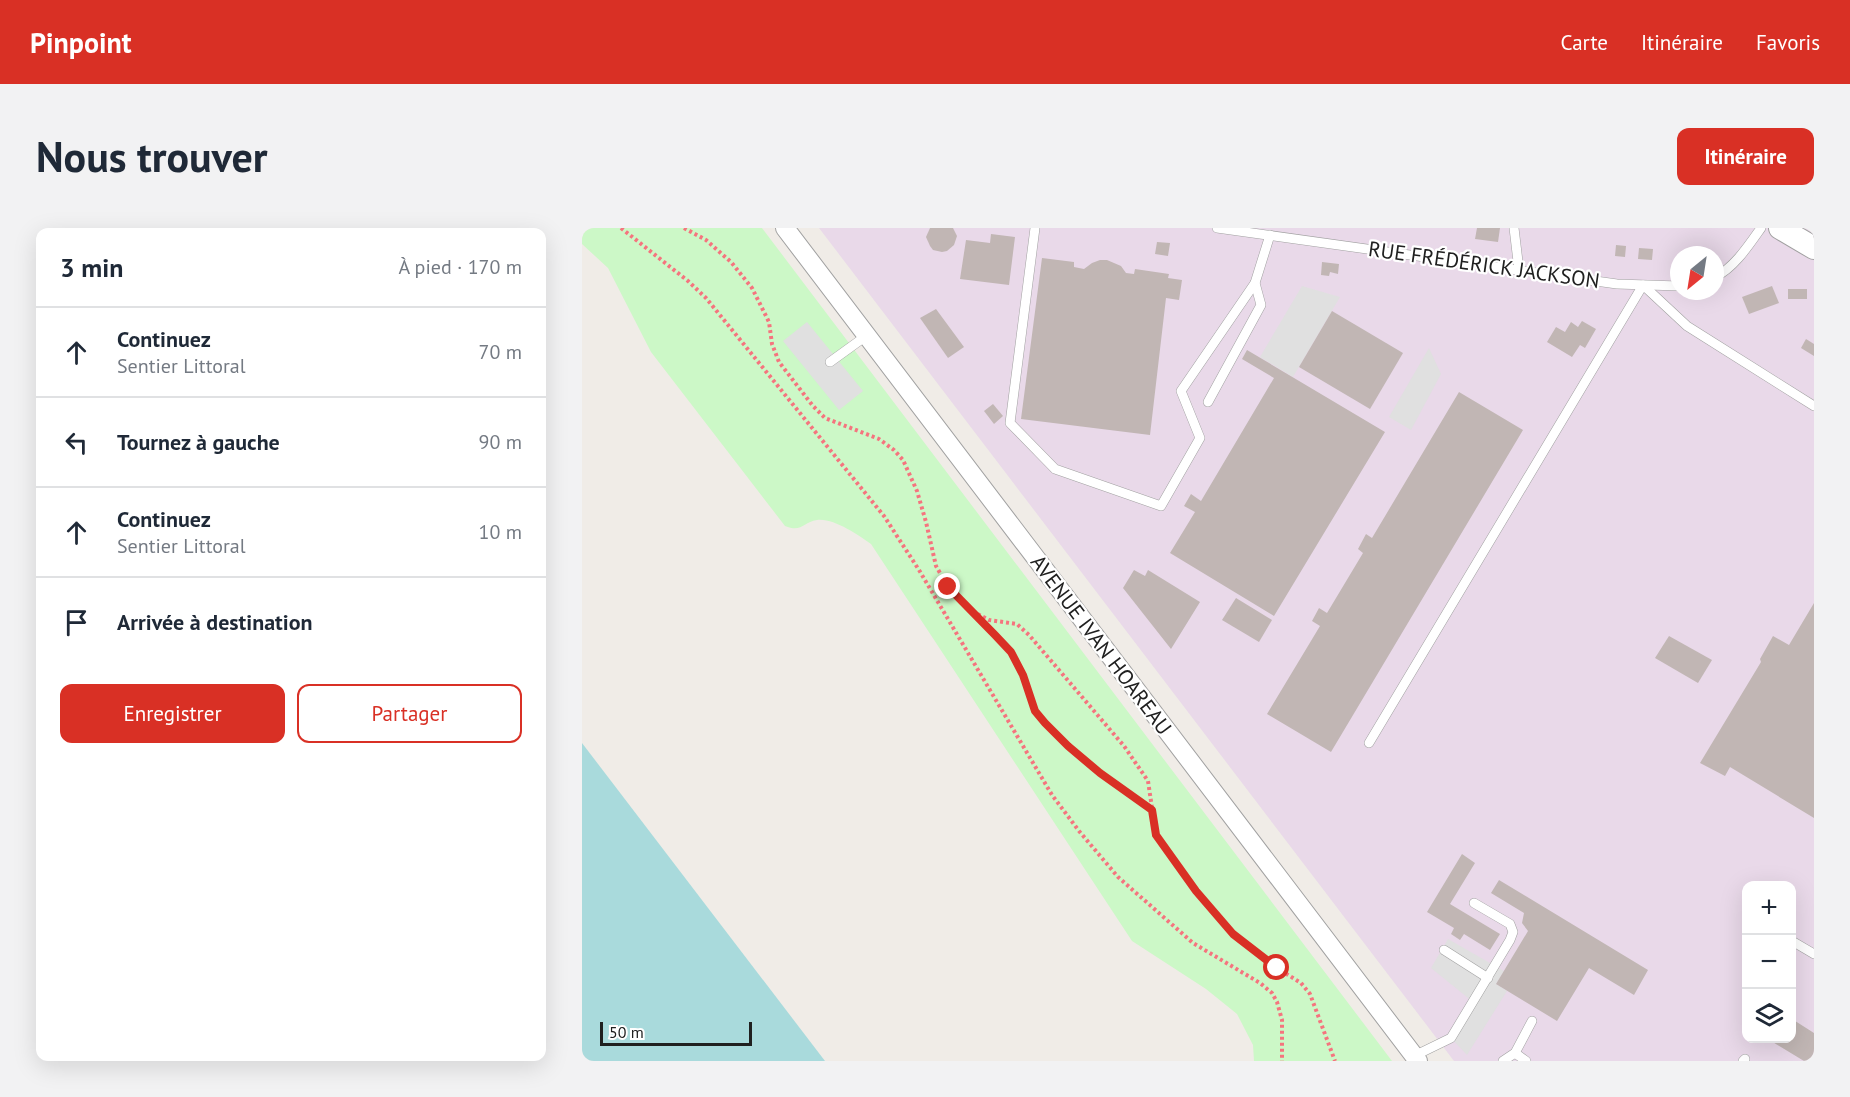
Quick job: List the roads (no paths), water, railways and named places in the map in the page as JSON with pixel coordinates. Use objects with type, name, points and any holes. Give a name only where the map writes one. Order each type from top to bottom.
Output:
[{"type":"street","name":"AVENUE IVAN HOAREAU","points":[[785,228],[1416,1058]]},
{"type":"street","points":[[1780,228],[1814,248]]},
{"type":"lane","points":[[1035,228],[1010,423],[1055,469],[1161,506],[1200,438],[1181,391],[1255,283],[1270,235]]},
{"type":"lane","name":"RUE FRÉDÉRICK JACKSON","points":[[1217,228],[1617,284],[1670,286]]},
{"type":"lane","points":[[1514,228],[1519,270]]},
{"type":"lane","points":[[1724,271],[1745,250],[1761,228]]},
{"type":"lane","points":[[1208,402],[1261,305],[1255,283]]},
{"type":"lane","points":[[1369,743],[1643,285],[1687,326],[1814,406]]},
{"type":"lane","points":[[830,362],[866,336]]},
{"type":"lane","points":[[1416,1058],[1451,1038],[1513,932],[1510,924],[1474,903]]},
{"type":"lane","points":[[1796,944],[1814,954]]},
{"type":"lane","points":[[1444,950],[1488,978]]},
{"type":"lane","points":[[1503,1061],[1515,1053],[1532,1021]]},
{"type":"lane","points":[[1515,1053],[1526,1061]]},
{"type":"water","points":[[582,743],[825,1061],[582,1061]]}]
